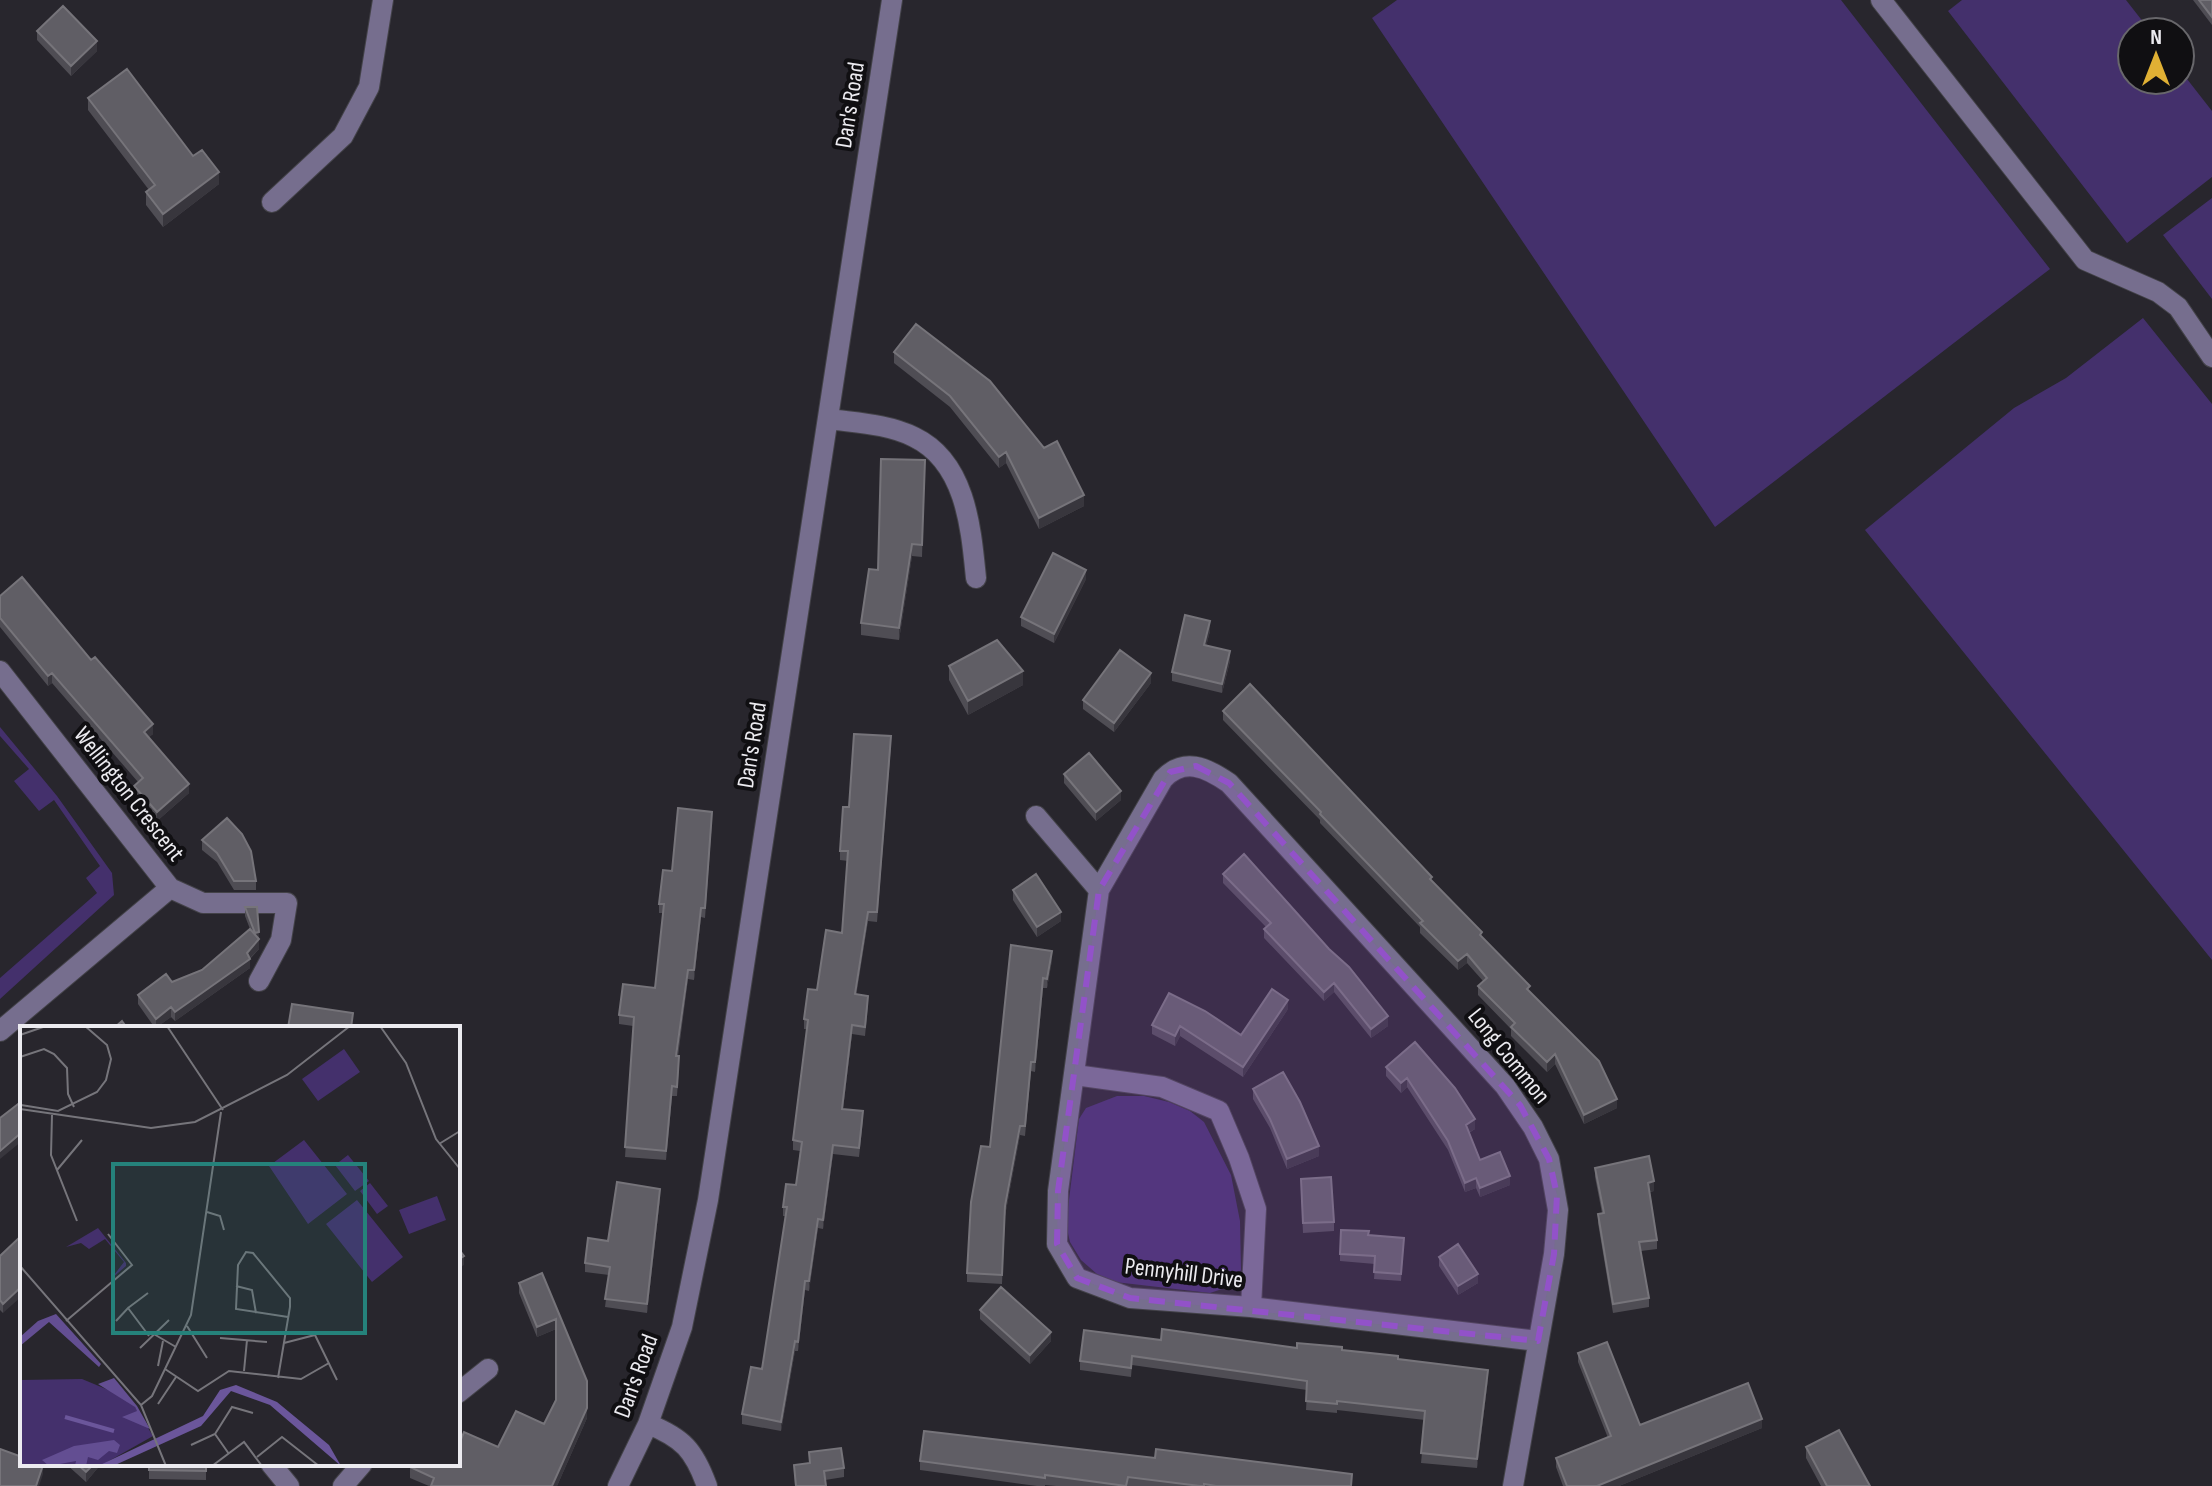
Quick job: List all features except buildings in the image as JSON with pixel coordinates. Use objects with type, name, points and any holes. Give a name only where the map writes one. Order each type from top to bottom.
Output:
[{"type":"street","points":[[272,202],[343,136],[369,87],[383,0]]},
{"type":"street","name":"Dan's Road","points":[[618,1486],[648,1424],[682,1327],[708,1200],[892,0]]},
{"type":"street","points":[[1881,0],[2085,260],[2158,292],[2178,307],[2212,357]]},
{"type":"street","points":[[829,419],[906,434],[916,438],[943,462],[955,479],[966,505],[976,578]]},
{"type":"street","name":"Wellington Crescent","points":[[0,671],[170,888],[0,1031]]},
{"type":"street","name":"Pennyhill Drive","points":[[1185,765],[1163,779],[1099,890],[1058,1191],[1057,1244],[1077,1278],[1130,1298],[1251,1307],[1538,1341]]},
{"type":"street","name":"Long Common","points":[[1185,765],[1206,769],[1229,783],[1505,1086],[1526,1116],[1549,1159],[1558,1210],[1554,1254],[1513,1486]]},
{"type":"street","points":[[1036,816],[1099,890]]},
{"type":"street","points":[[170,888],[203,903],[287,903],[281,940],[259,981]]},
{"type":"street","points":[[1075,1075],[1162,1087],[1219,1111],[1256,1209],[1251,1307]]},
{"type":"street","points":[[460,1391],[488,1369]]},
{"type":"street","points":[[648,1424],[674,1434],[691,1454],[707,1486]]},
{"type":"street","points":[[273,1466],[289,1486]]},
{"type":"street","points":[[343,1486],[360,1466]]},
{"type":"highlighted area","points":[[1196,766],[1229,783],[1520,1105],[1549,1159],[1557,1195],[1554,1254],[1538,1341],[1130,1298],[1077,1278],[1057,1244],[1058,1191],[1099,890],[1170,772]]},
{"type":"shaded area","points":[[1397,0],[1841,0],[2050,269],[1715,527],[1372,18]]},
{"type":"shaded area","points":[[1962,0],[2126,0],[2138,16],[2116,16],[2116,96],[2196,96],[2196,90],[2212,111],[2212,177],[2127,243],[1948,11]]},
{"type":"shaded area","points":[[2212,198],[2212,299],[2163,235]]},
{"type":"shaded area","points":[[2143,318],[2212,404],[2212,960],[1865,530],[2014,408],[2066,378]]},
{"type":"shaded area","points":[[0,727],[57,796],[112,873],[114,895],[0,999],[0,978],[97,893],[86,878],[100,866],[54,800],[39,811],[14,781],[29,769],[0,736]]},
{"type":"shaded area","points":[[1117,1096],[1144,1096],[1169,1102],[1190,1111],[1204,1122],[1231,1175],[1240,1221],[1241,1270],[1228,1287],[1210,1293],[1115,1282],[1097,1274],[1081,1260],[1070,1242],[1066,1224],[1079,1119],[1086,1108]]}]
